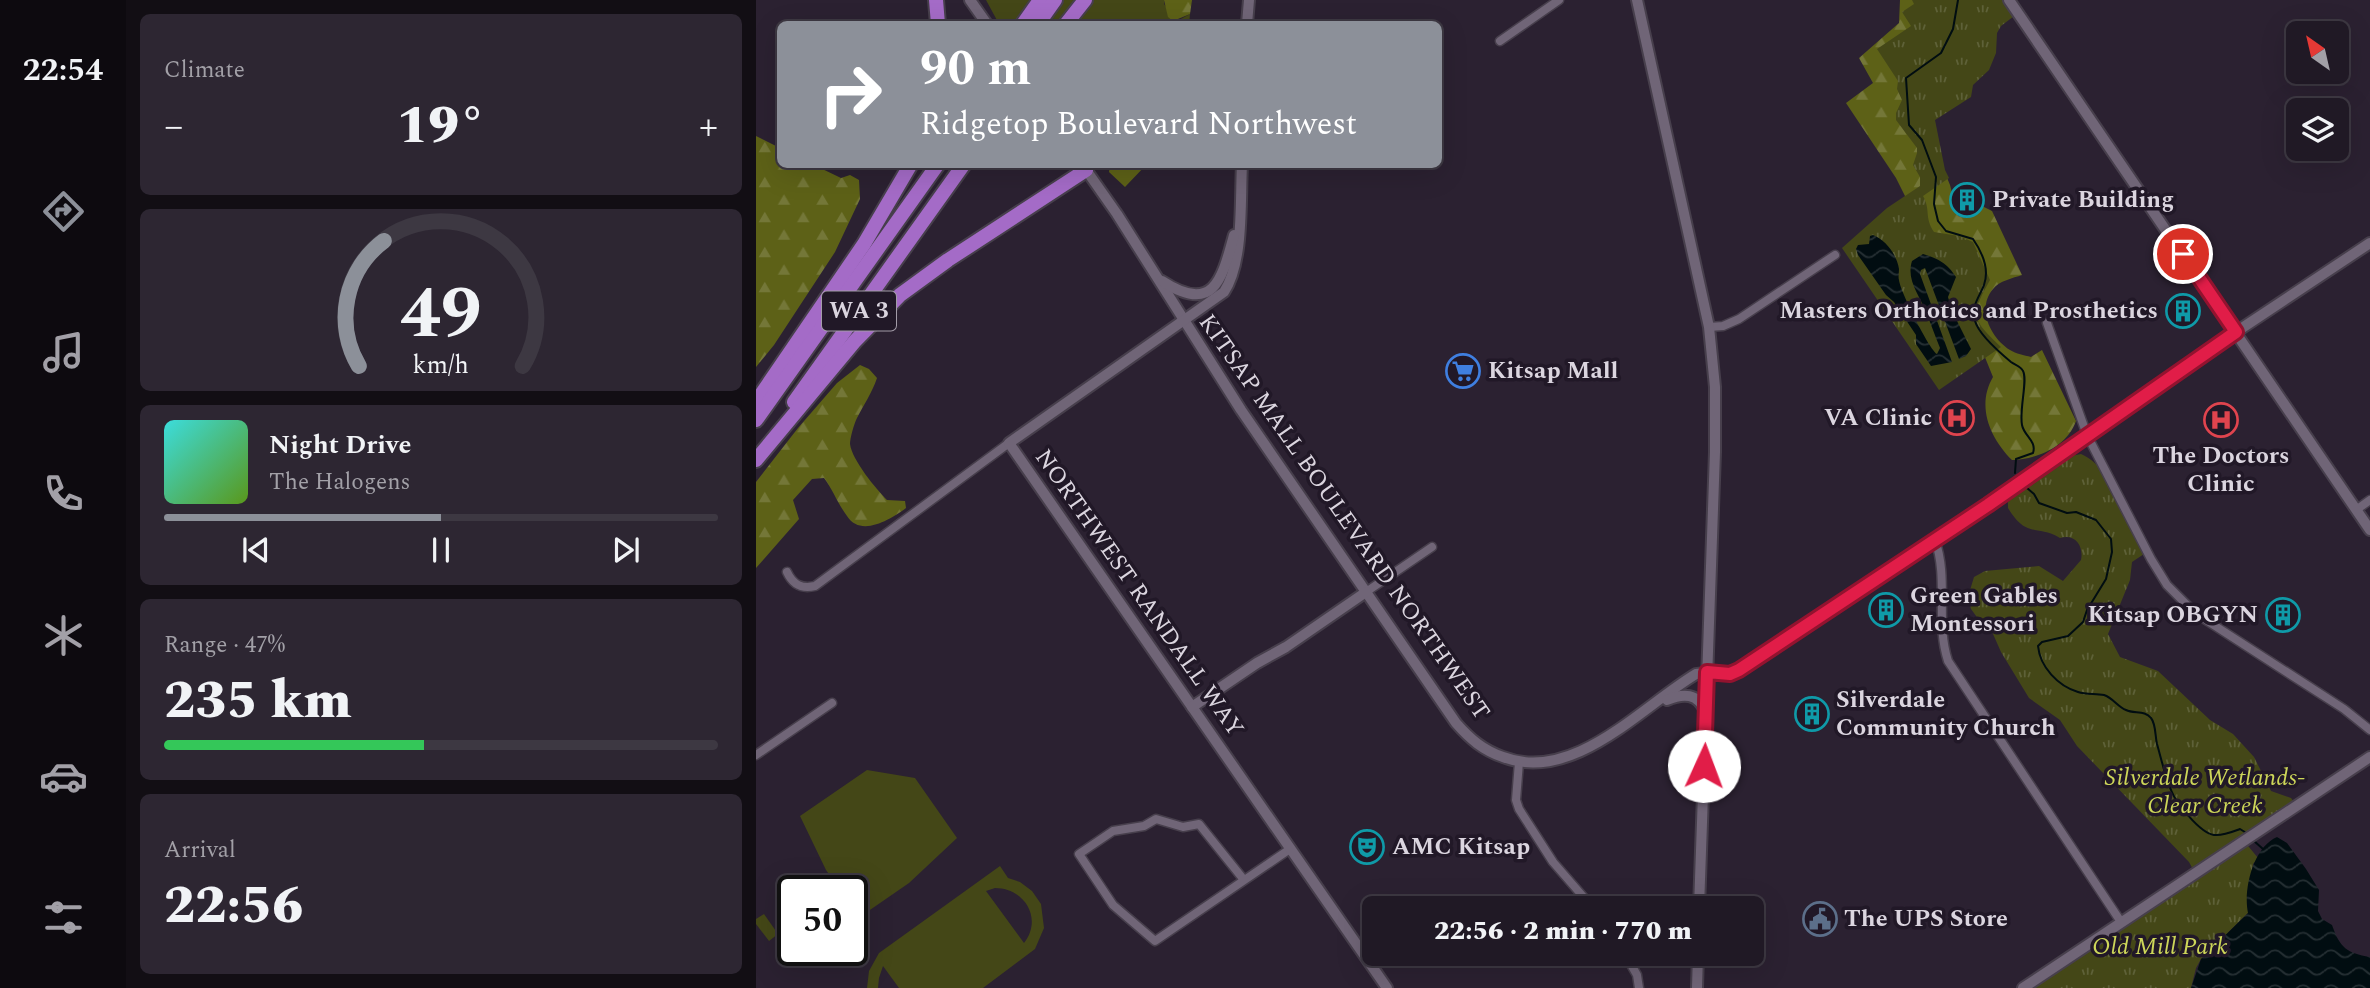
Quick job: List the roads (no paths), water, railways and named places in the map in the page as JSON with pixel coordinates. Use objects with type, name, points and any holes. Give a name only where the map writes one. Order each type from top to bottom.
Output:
[{"type":"highway","points":[[936,0],[938,21]]},
{"type":"highway","points":[[1025,21],[1040,0]]},
{"type":"highway","points":[[1040,21],[1055,0]]},
{"type":"highway","points":[[1067,21],[1079,0]]},
{"type":"highway","points":[[1068,21],[1085,0]]},
{"type":"highway","points":[[864,244],[909,168]]},
{"type":"highway","points":[[756,402],[864,244],[920,168]]},
{"type":"highway","name":"WA 3","points":[[756,420],[935,168]]},
{"type":"highway","name":"WA 3","points":[[756,459],[961,168]]},
{"type":"highway","points":[[756,459],[855,341],[900,295],[1083,168]]},
{"type":"main road","points":[[970,0],[985,21]]},
{"type":"main road","points":[[1247,21],[1249,0]]},
{"type":"main road","points":[[1637,0],[1709,327],[1715,379],[1715,452],[1699,896]]},
{"type":"main road","points":[[2009,0],[2370,530]]},
{"type":"main road","name":"KITSAP MALL BOULEVARD NORTHWEST","points":[[1085,168],[1248,421],[1465,734],[1488,751],[1520,762],[1553,762],[1578,754],[1696,674],[1707,672]]},
{"type":"main road","name":"NORTHWEST RANDALL WAY","points":[[1242,168],[1237,257],[1229,285],[1217,299],[1009,443],[1387,988]]},
{"type":"main road","points":[[1158,279],[1185,294],[1208,292],[1220,279],[1239,223]]},
{"type":"main road","points":[[1707,672],[1730,674],[1739,670],[1935,540],[2370,243]]},
{"type":"main road","points":[[1192,707],[1366,592]]},
{"type":"main road","points":[[1645,709],[1676,696],[1688,695],[1700,700],[1706,713]]},
{"type":"main road","points":[[2023,988],[2370,757]]},
{"type":"main road","points":[[1696,988],[1697,966]]},
{"type":"street","points":[[1500,41],[1559,0]]},
{"type":"street","points":[[1709,327],[1727,325],[1739,319],[1835,255]]},
{"type":"street","points":[[2047,324],[2087,435],[2155,568],[2179,598],[2219,630],[2344,709],[2370,730]]},
{"type":"street","points":[[787,572],[797,585],[806,588],[816,586],[1009,443]]},
{"type":"street","points":[[2356,510],[2370,500]]},
{"type":"street","points":[[1935,540],[1942,563],[1941,631],[1948,661],[2122,922]]},
{"type":"street","points":[[1366,592],[1432,547]]},
{"type":"street","points":[[756,755],[832,703]]},
{"type":"street","points":[[1520,762],[1516,800],[1519,809],[1553,862],[1583,896]]},
{"type":"street","points":[[1244,880],[1199,824],[1183,827],[1156,819],[1144,826],[1113,831],[1079,853],[1113,905],[1154,941],[1290,849]]},
{"type":"street","points":[[1632,966],[1637,975],[1639,988]]},
{"type":"water","points":[[1870,236],[1882,240],[1893,253],[1898,264],[1904,296],[1937,354],[1940,348],[1912,281],[1912,261],[1923,254],[1942,262],[1953,272],[1956,277],[1948,297],[1971,349],[1966,356],[1959,359],[1925,268],[1920,274],[1952,362],[1931,366],[1916,344],[1916,335],[1858,255],[1858,245],[1869,244]]},
{"type":"water","points":[[2277,837],[2287,843],[2319,890],[2318,911],[2322,919],[2332,925],[2341,944],[2355,954],[2370,957],[2370,988],[2191,988],[2201,959],[2248,913],[2247,893],[2256,859],[2269,842]]},
{"type":"waterway","points":[[1958,0],[1953,29],[1941,53],[1906,78],[1909,125],[1922,140],[1936,177],[1934,204],[1938,221],[1946,231],[1973,239],[1984,260],[1986,279],[1974,311],[1977,326],[1995,348],[2023,371],[2025,381],[2022,425],[2034,449],[2033,453],[2016,459],[2015,473]]},
{"type":"waterway","points":[[2027,488],[2039,503],[2096,520],[2111,539],[2112,552],[2106,579],[2087,610],[2083,622],[2068,636],[2042,642],[2038,646],[2046,668],[2051,675],[2071,689],[2081,693],[2104,695],[2126,710],[2149,716],[2154,723],[2157,744],[2171,790],[2189,817],[2202,829],[2214,835],[2240,829],[2248,834]]},
{"type":"waterway","points":[[2254,841],[2263,849]]},
{"type":"place","name":"Private Building","points":[[1967,200]]},
{"type":"place","name":"Masters Orthotics and Prosthetics","points":[[2183,311]]},
{"type":"place","name":"Kitsap Mall","points":[[1463,371]]},
{"type":"place","name":"VA Clinic","points":[[1957,418]]},
{"type":"place","name":"The Doctors Clinic","points":[[2221,420]]},
{"type":"place","name":"Green Gables Montessori","points":[[1886,610]]},
{"type":"place","name":"Kitsap OBGYN","points":[[2283,615]]},
{"type":"place","name":"Silverdale Community Church","points":[[1812,714]]},
{"type":"place","name":"AMC Kitsap","points":[[1367,847]]},
{"type":"place","name":"The UPS Store","points":[[1820,919]]},
{"type":"park label","name":"Silverdale Wetlands- Clear Creek","points":[[2205,792]]},
{"type":"park label","name":"Old Mill Park","points":[[2160,947]]}]
